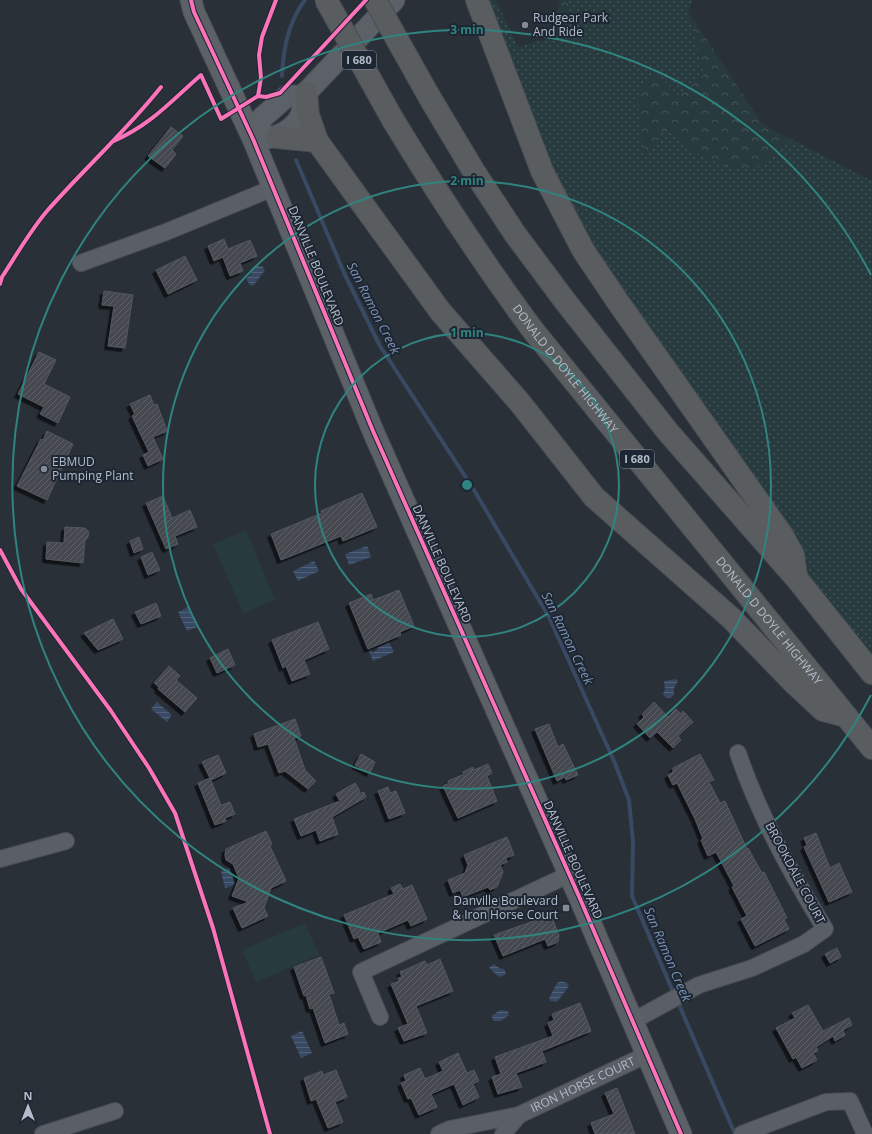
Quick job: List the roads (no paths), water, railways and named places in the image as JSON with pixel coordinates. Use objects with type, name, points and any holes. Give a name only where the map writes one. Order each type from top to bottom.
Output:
[{"type":"highway","name":"DONALD D DOYLE HIGHWAY","points":[[326,0],[393,120],[439,196],[483,262],[532,328],[872,748]]},
{"type":"highway","points":[[375,0],[430,98],[473,170],[515,234],[565,301],[668,432],[796,579],[872,673]]},
{"type":"highway","points":[[477,0],[542,171],[584,250],[618,302],[782,535],[793,555],[796,579]]},
{"type":"highway","points":[[305,95],[308,115],[317,141],[440,312],[521,404],[594,497],[731,618],[794,683],[823,710],[846,716]]},
{"type":"highway","points":[[277,137],[317,141]]},
{"type":"main road","name":"DANVILLE BOULEVARD","points":[[191,0],[199,23],[253,139],[373,431],[568,875],[581,901],[631,1022],[681,1134]]},
{"type":"main road","points":[[305,95],[287,96],[262,118],[253,139],[277,137],[297,122],[302,112],[305,95],[394,0]]},
{"type":"street","points":[[81,264],[166,232],[273,188]]},
{"type":"street","name":"BROOKDALE COURT","points":[[631,1022],[699,985],[752,968],[804,944],[825,929],[788,866],[749,785],[738,753]]},
{"type":"street","points":[[0,859],[66,841]]},
{"type":"street","points":[[380,1016],[361,972],[568,875]]},
{"type":"street","name":"IRON HORSE COURT","points":[[439,1134],[450,1129],[519,1115],[646,1055]]},
{"type":"street","points":[[742,1134],[826,1102],[850,1101],[865,1134]]},
{"type":"street","points":[[43,1134],[115,1111]]},
{"type":"street","name":"IRON HORSE COURT","points":[[503,1134],[519,1115]]},
{"type":"water","points":[[254,266],[262,266],[265,270],[254,285],[251,286],[246,279],[251,274]]},
{"type":"water","points":[[367,546],[371,557],[349,565],[345,554]]},
{"type":"water","points":[[314,561],[319,571],[298,581],[293,571]]},
{"type":"water","points":[[188,607],[197,627],[187,631],[178,612]]},
{"type":"water","points":[[389,642],[394,652],[373,661],[369,651],[371,650],[372,653],[377,650],[377,648]]},
{"type":"water","points":[[676,679],[678,681],[674,688],[674,695],[670,698],[665,697],[663,694],[665,689],[664,681]]},
{"type":"water","points":[[157,702],[172,715],[167,722],[151,709]]},
{"type":"water","points":[[230,868],[235,885],[225,888],[221,871]]},
{"type":"water","points":[[494,964],[499,968],[504,969],[506,973],[505,975],[499,977],[489,968]]},
{"type":"water","points":[[561,981],[567,983],[569,986],[557,1002],[550,1001],[549,998],[557,983]]},
{"type":"water","points":[[500,1010],[508,1011],[509,1015],[501,1021],[493,1021],[492,1016]]},
{"type":"water","points":[[302,1031],[312,1053],[301,1058],[291,1036]]},
{"type":"waterway","name":"San Ramon Creek","points":[[282,76],[285,46],[288,36],[294,17],[305,0]]},
{"type":"waterway","name":"San Ramon Creek","points":[[296,160],[345,275],[380,346],[474,490],[549,617],[614,761],[629,800],[633,842],[632,896],[674,994]]},
{"type":"waterway","name":"San Ramon Creek","points":[[677,1000],[735,1134]]},
{"type":"place","name":"Rudgear Park And Ride","points":[[525,25]]},
{"type":"place","name":"EBMUD Pumping Plant","points":[[44,469]]},
{"type":"place","name":"Danville Boulevard & Iron Horse Court","points":[[566,908]]}]
